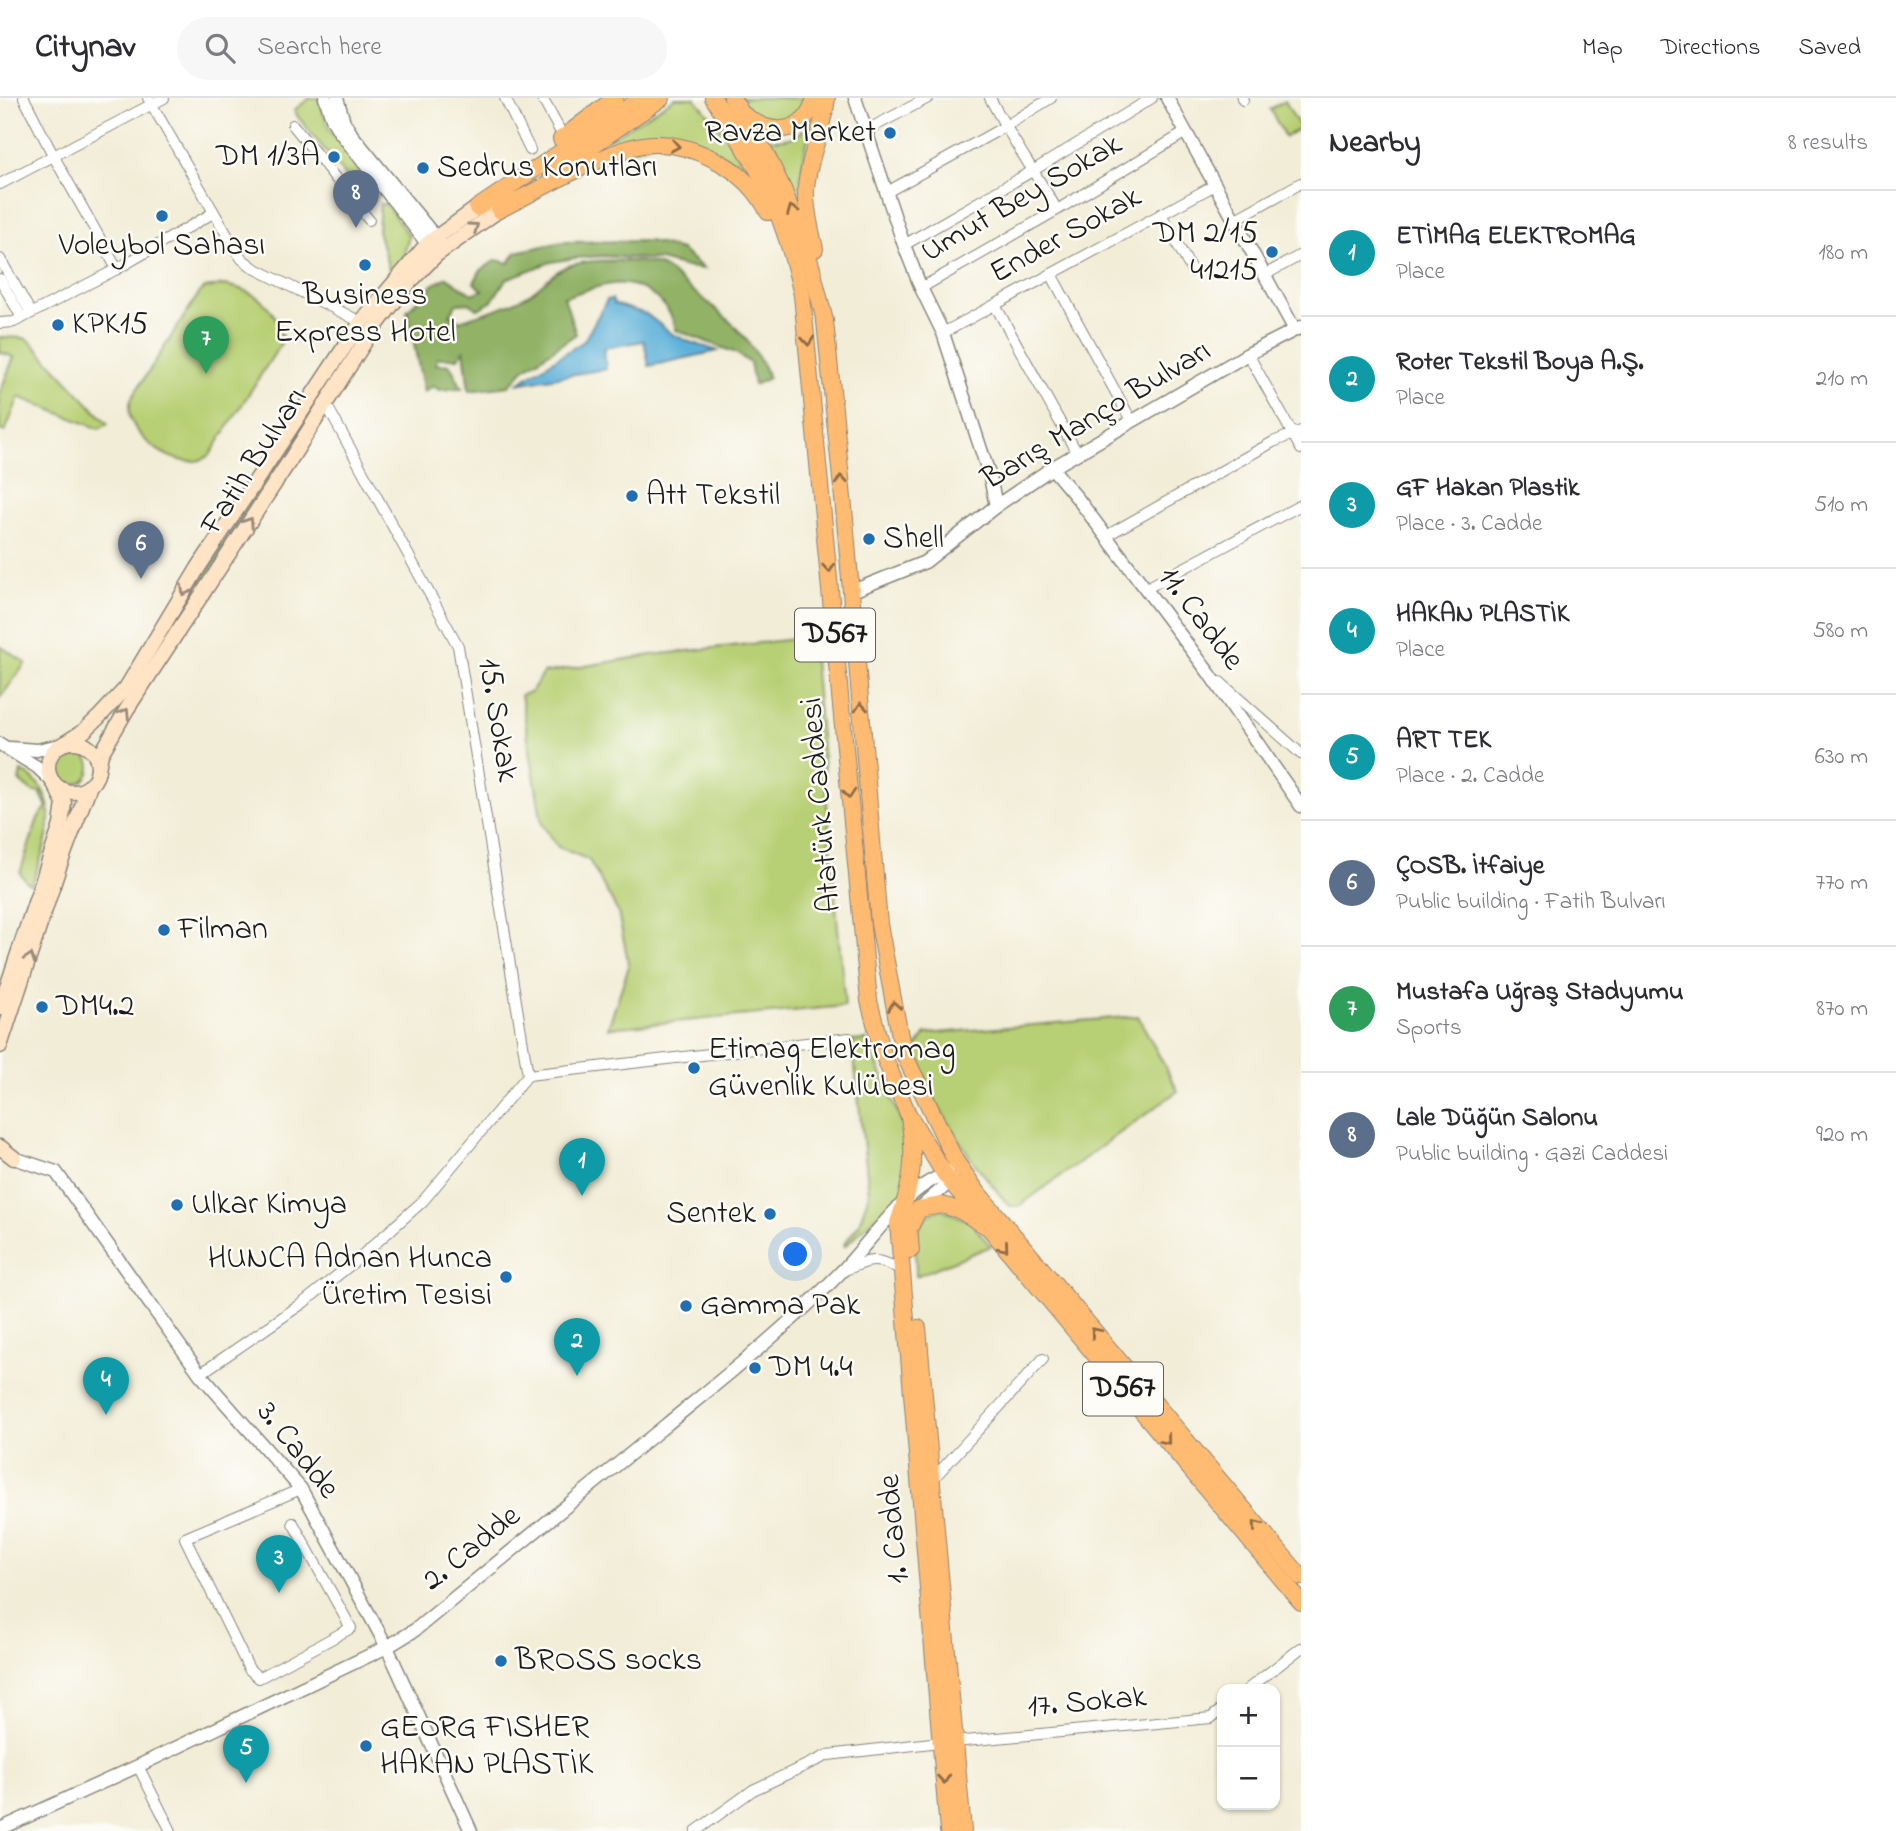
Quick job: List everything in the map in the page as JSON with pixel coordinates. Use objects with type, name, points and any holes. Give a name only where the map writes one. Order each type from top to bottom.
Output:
[{"type":"main road","points":[[477,208],[528,162],[615,98]]},
{"type":"main road","points":[[499,210],[642,98]]},
{"type":"main road","points":[[477,208],[662,98]]},
{"type":"main road","name":"Atatürk Caddesi","points":[[713,98],[772,198],[799,278],[805,312],[869,1001],[883,1054],[908,1114],[945,1175]]},
{"type":"main road","points":[[735,104],[750,119],[774,130],[796,125],[810,111],[815,98]]},
{"type":"main road","points":[[825,321],[823,289],[810,226],[806,190],[810,162],[827,98]]},
{"type":"main road","name":"D567","points":[[735,104],[765,152],[784,191],[811,265],[825,321],[879,923],[903,1052],[955,1160],[978,1193],[1301,1577]]},
{"type":"main road","points":[[499,210],[622,150],[654,144],[688,148],[732,170],[762,201],[805,312]]},
{"type":"main road","name":"Fatih Bulvarı","points":[[0,1046],[59,867],[101,754],[127,709],[371,332],[436,246],[477,208]]},
{"type":"main road","name":"Fatih Bulvarı","points":[[62,744],[84,731],[126,688],[205,558],[361,322],[409,264],[499,210]]},
{"type":"main road","points":[[0,1008],[61,825],[64,803],[49,774],[48,761],[54,750],[62,744],[81,743],[91,750],[97,764],[93,780],[79,791],[73,792],[63,790],[54,783]]},
{"type":"main road","points":[[896,1225],[912,1206],[913,1140],[908,1114]]},
{"type":"main road","points":[[0,1147],[7,1157]]},
{"type":"main road","name":"D567","points":[[945,1175],[1301,1602]]},
{"type":"main road","points":[[912,1206],[942,1205],[959,1210],[986,1226]]},
{"type":"main road","name":"1. Cadde","points":[[896,1225],[947,1742],[963,1831]]},
{"type":"main road","name":"1. Cadde","points":[[896,1225],[931,1482],[947,1742],[948,1831]]},
{"type":"street","points":[[24,98],[117,269]]},
{"type":"street","points":[[0,184],[150,101],[164,98]]},
{"type":"street","points":[[325,98],[339,131],[407,217],[436,246]]},
{"type":"street","points":[[337,98],[344,122],[352,135],[436,246]]},
{"type":"street","points":[[505,98],[530,150]]},
{"type":"street","points":[[542,98],[559,129]]},
{"type":"street","points":[[855,98],[920,288],[943,333],[996,506]]},
{"type":"street","points":[[865,131],[928,98]]},
{"type":"street","points":[[990,98],[1004,127],[1034,170],[1057,210]]},
{"type":"street","points":[[887,192],[1051,98]]},
{"type":"street","points":[[904,245],[1152,98]]},
{"type":"street","points":[[1167,98],[1264,275],[1298,329]]},
{"type":"street","points":[[150,101],[240,256],[254,268],[361,322]]},
{"type":"street","points":[[293,125],[369,220]]},
{"type":"street","name":"Umut Bey Sokak","points":[[920,288],[1186,132]]},
{"type":"street","points":[[1234,220],[1301,183]]},
{"type":"street","name":"Ender Sokak","points":[[943,333],[1215,186]]},
{"type":"street","points":[[0,323],[14,322],[26,316],[117,269],[213,213]]},
{"type":"street","points":[[1161,214],[1192,271]]},
{"type":"street","points":[[407,217],[416,239],[409,264]]},
{"type":"street","points":[[1264,275],[1301,255]]},
{"type":"street","points":[[0,259],[26,316]]},
{"type":"street","points":[[1051,274],[1132,422]]},
{"type":"street","points":[[0,279],[26,316]]},
{"type":"street","points":[[995,305],[1077,453]]},
{"type":"street","name":"Barış Manço Bulvarı","points":[[850,592],[925,562],[996,506],[1052,468],[1248,354],[1298,329]]},
{"type":"street","points":[[1248,354],[1297,433],[1301,449]]},
{"type":"street","name":"15. Sokak","points":[[326,404],[458,646],[528,1075]]},
{"type":"street","points":[[1105,536],[1273,442],[1297,433]]},
{"type":"street","name":"11. Cadde","points":[[1052,468],[1209,673],[1301,806]]},
{"type":"street","points":[[1145,589],[1301,505]]},
{"type":"street","points":[[1209,673],[1301,754]]},
{"type":"street","points":[[3,746],[37,750],[62,744]]},
{"type":"street","points":[[3,746],[37,767],[54,783]]},
{"type":"street","points":[[201,1374],[303,1303],[424,1201],[528,1075],[849,1038]]},
{"type":"street","name":"3. Cadde","points":[[7,1157],[56,1172],[201,1374],[301,1489],[387,1647],[471,1831]]},
{"type":"street","points":[[912,1206],[933,1178],[945,1175],[955,1160]]},
{"type":"street","points":[[945,1175],[978,1193]]},
{"type":"street","name":"2. Cadde","points":[[0,1829],[387,1647],[415,1630],[681,1413],[896,1225]]},
{"type":"street","points":[[841,1271],[869,1260],[889,1263],[902,1270]]},
{"type":"street","points":[[931,1482],[1043,1359]]},
{"type":"street","points":[[293,1523],[351,1628],[259,1678],[249,1669],[185,1538],[301,1489]]},
{"type":"street","points":[[1255,1684],[1300,1650]]},
{"type":"street","name":"17. Sokak","points":[[696,1831],[753,1790],[828,1755],[1211,1717],[1217,1713]]},
{"type":"street","points":[[138,1766],[171,1831]]},
{"type":"green space","points":[[310,98],[319,98],[329,129],[379,196],[369,205],[294,110]]},
{"type":"green space","points":[[675,98],[695,98],[721,129],[752,177],[709,147],[670,137],[562,174],[624,130]]},
{"type":"green space","points":[[741,98],[808,98],[802,113],[782,127],[749,111]]},
{"type":"green space","points":[[1285,101],[1300,128],[1285,137],[1270,109]]},
{"type":"green space","points":[[813,121],[802,167],[799,215],[759,137],[775,140],[789,138]]},
{"type":"green space","points":[[380,204],[386,204],[409,236],[401,265],[391,277],[378,230]]},
{"type":"green space","points":[[649,241],[681,250],[704,269],[660,260],[604,256],[551,262],[506,279],[492,301],[478,309],[469,303],[456,304],[450,315],[459,321],[521,299],[568,266],[616,260],[655,264],[670,271],[735,327],[754,350],[769,378],[754,385],[750,363],[736,353],[676,330],[668,310],[657,298],[641,288],[609,284],[564,297],[576,334],[523,370],[509,386],[469,391],[464,350],[458,358],[437,358],[436,364],[450,365],[462,388],[439,390],[433,386],[424,392],[407,311],[431,286],[447,277],[472,294],[483,290],[474,283],[480,271],[496,260],[509,263],[516,252],[562,242]]},
{"type":"green space","points":[[225,285],[247,291],[264,302],[276,318],[283,340],[210,455],[199,460],[175,459],[152,445],[134,426],[130,416],[131,399],[200,292],[205,288]]},
{"type":"green space","points":[[377,307],[363,334],[190,603],[188,601],[217,552]]},
{"type":"green space","points":[[0,337],[24,338],[30,341],[108,424],[99,429],[19,397],[5,432],[0,430],[0,392],[14,357],[0,352]]},
{"type":"green space","points":[[812,637],[845,1006],[608,1028],[629,966],[618,912],[589,860],[558,847],[542,824],[521,695],[531,692],[543,673],[652,655]]},
{"type":"green space","points":[[0,646],[26,663],[0,698]]},
{"type":"green space","points":[[73,750],[85,755],[90,767],[85,779],[73,784],[61,779],[56,767],[61,755]]},
{"type":"green space","points":[[21,771],[33,778],[42,789],[49,812],[47,837],[32,885],[20,873],[38,818],[47,807],[40,792],[33,792],[19,781]]},
{"type":"green space","points":[[1138,1016],[1178,1091],[1019,1206],[1009,1206],[972,1160],[936,1103],[914,1050],[926,1034]]},
{"type":"green space","points":[[867,1040],[908,1137],[906,1189],[845,1246],[859,1224],[869,1193],[852,1041]]},
{"type":"green space","points":[[942,1209],[969,1221],[991,1246],[916,1276],[919,1227],[931,1214]]},
{"type":"water","points":[[612,299],[614,304],[646,314],[672,334],[718,351],[649,366],[644,341],[604,348],[606,369],[516,384],[584,341],[607,300]]},
{"type":"place","name":"Ravza Market","points":[[890,133]]},
{"type":"place","name":"DM 1/3A","points":[[334,157]]},
{"type":"place","name":"Sedrus Konutları","points":[[423,168]]},
{"type":"place","name":"Voleybol Sahası","points":[[162,216]]},
{"type":"place","name":"Lale Düğün Salonu","points":[[356,228]]},
{"type":"place","name":"DM 2/15 41215","points":[[1272,252]]},
{"type":"place","name":"Business Express Hotel","points":[[365,265]]},
{"type":"place","name":"KPK15","points":[[58,325]]},
{"type":"place","name":"Mustafa Uğraş Stadyumu","points":[[206,374]]},
{"type":"place","name":"Att Tekstil","points":[[632,496]]},
{"type":"place","name":"Shell","points":[[869,539]]},
{"type":"place","name":"ÇOSB. İtfaiye","points":[[141,579]]},
{"type":"place","name":"Filman","points":[[164,930]]},
{"type":"place","name":"DM4.2","points":[[42,1007]]},
{"type":"place","name":"Etimag Elektromag Güvenlik Kulübesi","points":[[694,1068]]},
{"type":"place","name":"ETİMAG ELEKTROMAG","points":[[582,1196]]},
{"type":"place","name":"Ulkar Kimya","points":[[177,1205]]},
{"type":"place","name":"Sentek","points":[[770,1214]]},
{"type":"place","name":"HUNCA Adnan Hunca Üretim Tesisi","points":[[506,1277]]},
{"type":"place","name":"Gamma Pak","points":[[686,1306]]},
{"type":"place","name":"DM 4.4","points":[[755,1368]]},
{"type":"place","name":"Roter Tekstil Boya A.Ş.","points":[[577,1376]]},
{"type":"place","name":"HAKAN PLASTİK","points":[[106,1415]]},
{"type":"place","name":"GF Hakan Plastik","points":[[279,1593]]},
{"type":"place","name":"BROSS socks","points":[[501,1661]]},
{"type":"place","name":"GEORG FISHER HAKAN PLASTİK","points":[[366,1746]]},
{"type":"place","name":"ART TEK","points":[[246,1783]]}]
